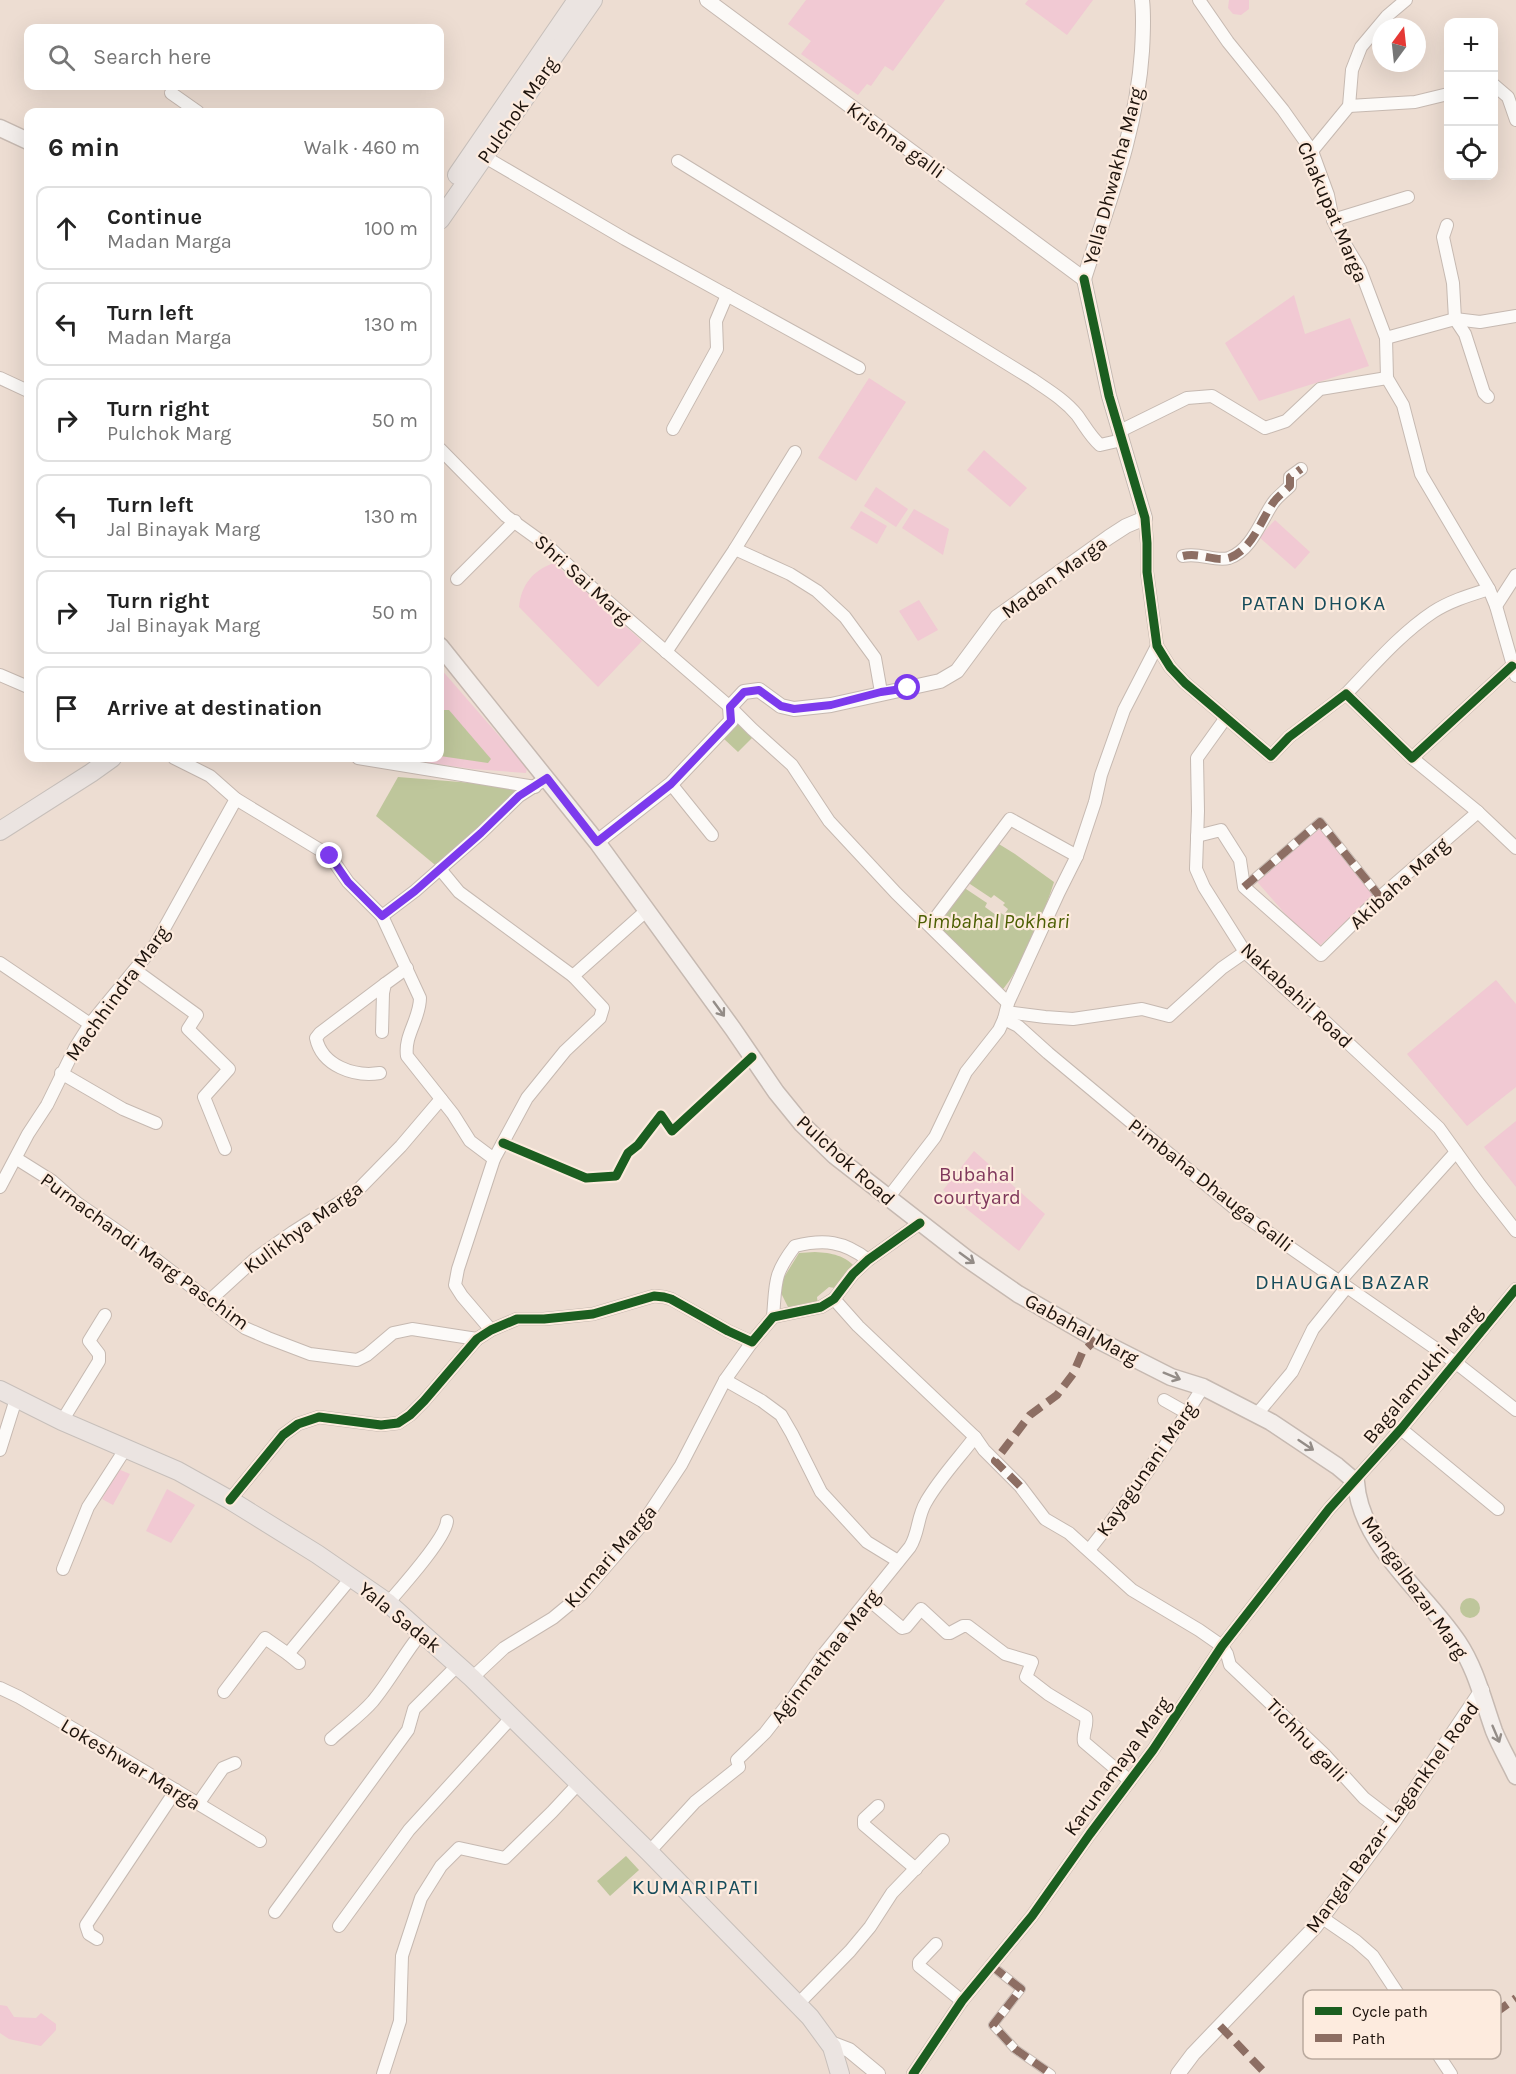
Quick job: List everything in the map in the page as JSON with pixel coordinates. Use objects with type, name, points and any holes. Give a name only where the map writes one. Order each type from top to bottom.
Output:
[{"type":"main road","name":"Pulchok Marg","points":[[444,195],[577,0]]},
{"type":"main road","name":"Pulchok Marg","points":[[444,214],[593,0]]},
{"type":"main road","points":[[0,128],[24,139]]},
{"type":"main road","points":[[444,651],[541,782],[597,842],[646,911]]},
{"type":"main road","points":[[0,820],[90,762]]},
{"type":"main road","points":[[0,831],[106,762]]},
{"type":"main road","name":"Pulchok Road","points":[[646,911],[776,1092],[802,1124],[834,1156],[920,1223]]},
{"type":"main road","name":"Gabahal Marg","points":[[920,1223],[966,1258],[1041,1308],[1171,1377],[1203,1387],[1257,1414],[1336,1466],[1356,1482]]},
{"type":"main road","name":"Yala Sadak","points":[[8,1395],[178,1471],[230,1500],[388,1604],[472,1678],[798,2004],[832,2047],[840,2074]]},
{"type":"main road","name":"Mangalbazar Marg","points":[[1356,1482],[1360,1510],[1373,1532],[1386,1552],[1458,1641],[1482,1690],[1495,1733],[1516,1776]]},
{"type":"street","name":"Krishna galli","points":[[707,0],[1084,279]]},
{"type":"street","name":"Yella Dhwakha Marg","points":[[1084,279],[1134,118],[1140,77],[1144,18],[1142,0]]},
{"type":"street","name":"Chakupat Marga","points":[[1199,0],[1312,152],[1328,195],[1333,220],[1360,269],[1386,338],[1387,378],[1403,405],[1421,474],[1489,589],[1514,671]]},
{"type":"street","points":[[1312,152],[1348,106],[1352,70],[1361,47],[1387,16],[1406,0]]},
{"type":"street","points":[[1498,88],[1508,97],[1516,120]]},
{"type":"street","points":[[171,93],[192,108]]},
{"type":"street","points":[[1348,106],[1415,102],[1444,95]]},
{"type":"street","points":[[484,157],[624,239],[859,368]]},
{"type":"street","points":[[678,161],[1032,379],[1064,401],[1077,415],[1089,435],[1100,445],[1121,436],[1187,398],[1212,396],[1265,428],[1286,421],[1320,389],[1387,378]]},
{"type":"street","points":[[1333,220],[1408,196]]},
{"type":"street","points":[[1447,225],[1443,237],[1453,283],[1455,319],[1465,334],[1484,393],[1488,397]]},
{"type":"street","points":[[1084,279],[1109,396],[1144,518],[1148,543],[1147,572],[1157,646],[1170,667],[1226,719],[1271,756],[1289,737],[1346,694],[1390,648],[1434,612],[1454,601],[1489,589]]},
{"type":"street","points":[[672,429],[717,349],[716,321],[728,295]]},
{"type":"street","points":[[1386,338],[1455,319],[1480,322],[1516,316]]},
{"type":"street","points":[[0,378],[24,389]]},
{"type":"street","points":[[666,652],[735,549],[795,452]]},
{"type":"street","name":"Shri Sai Marg","points":[[444,453],[506,516],[549,547],[792,765],[829,821],[896,893],[930,925]]},
{"type":"street","points":[[1183,556],[1195,554],[1217,559],[1237,554],[1259,529],[1274,502],[1290,486],[1290,477],[1300,469]]},
{"type":"street","name":"Madan Marga","points":[[730,707],[739,696],[749,690],[759,690],[781,706],[794,709],[831,705],[881,692],[940,681],[957,671],[997,617],[1109,537],[1144,518]]},
{"type":"street","points":[[457,579],[515,521]]},
{"type":"street","points":[[735,549],[790,574],[817,591],[845,617],[875,658],[881,692]]},
{"type":"street","points":[[1496,606],[1516,575]]},
{"type":"street","points":[[888,1198],[934,1137],[966,1072],[995,1036],[1059,891],[1077,856],[1095,802],[1101,775],[1124,710],[1157,646]]},
{"type":"street","points":[[1412,758],[1514,671]]},
{"type":"street","points":[[0,675],[24,685]]},
{"type":"street","points":[[1346,694],[1412,758],[1478,812],[1516,848]]},
{"type":"street","points":[[597,842],[671,784],[731,721],[730,707]]},
{"type":"street","name":"Nakabahil Road","points":[[1226,719],[1197,759],[1196,869],[1204,886],[1245,952],[1300,1002],[1316,1013],[1439,1128],[1516,1231]]},
{"type":"street","points":[[182,762],[210,776],[236,799],[330,856],[348,882],[382,916],[420,998],[420,1007],[405,1044],[407,1056],[470,1141],[494,1159]]},
{"type":"street","points":[[388,762],[541,782]]},
{"type":"street","points":[[382,916],[415,891],[519,796],[541,782]]},
{"type":"street","points":[[671,784],[712,835]]},
{"type":"street","name":"Machhindra Marg","points":[[0,1187],[90,1024],[155,945],[236,799]]},
{"type":"street","name":"Akibaha Marg","points":[[1244,886],[1321,955],[1380,897],[1478,812]]},
{"type":"street","points":[[930,925],[1010,819],[1077,856]]},
{"type":"street","points":[[1244,886],[1320,822],[1380,897]]},
{"type":"street","points":[[1197,836],[1221,830],[1240,860],[1244,886]]},
{"type":"street","points":[[440,869],[459,892],[573,976],[603,1008],[600,1018],[565,1051],[527,1098],[494,1159],[458,1269],[455,1285],[491,1330]]},
{"type":"street","points":[[573,976],[646,911]]},
{"type":"street","name":"Pimbaha Dhauga Galli","points":[[930,925],[1018,1026],[1239,1212],[1455,1362],[1516,1410]]},
{"type":"street","points":[[1006,1011],[1073,1019],[1142,1009],[1169,1016],[1222,968],[1245,952]]},
{"type":"street","points":[[0,963],[90,1024]]},
{"type":"street","points":[[380,1073],[365,1075],[338,1067],[324,1056],[316,1038],[406,968]]},
{"type":"street","points":[[135,970],[197,1015],[188,1029],[229,1069],[204,1097],[225,1149]]},
{"type":"street","points":[[382,1032],[385,984]]},
{"type":"street","points":[[61,1073],[123,1109],[156,1124]]},
{"type":"street","name":"Kulikhya Marga","points":[[210,1300],[255,1259],[356,1192],[401,1146],[441,1099]]},
{"type":"street","points":[[1257,1414],[1292,1372],[1313,1329],[1343,1285],[1456,1152]]},
{"type":"street","name":"Purnachandi Marg Paschim","points":[[17,1159],[52,1180],[77,1203],[132,1241],[245,1328],[268,1338],[310,1354],[357,1360],[393,1333],[412,1329],[477,1339]]},
{"type":"street","points":[[868,1260],[854,1249],[843,1245],[811,1242],[795,1246],[778,1271],[773,1317],[821,1307],[834,1299],[853,1274],[868,1260],[920,1223]]},
{"type":"street","name":"Bagalamukhi Marg","points":[[1356,1482],[1516,1289]]},
{"type":"street","points":[[230,1500],[283,1435],[298,1424],[319,1417],[381,1425],[398,1423],[424,1401],[477,1339],[517,1319],[593,1314],[654,1296],[671,1299],[752,1342]]},
{"type":"street","points":[[834,1299],[858,1326],[975,1437],[984,1450],[1020,1486],[1045,1519],[1070,1533],[1132,1590],[1199,1630],[1225,1650]]},
{"type":"street","points":[[62,1420],[99,1361],[99,1354],[89,1341],[105,1315]]},
{"type":"street","name":"Kumari Marga","points":[[472,1678],[504,1648],[553,1618],[582,1594],[640,1527],[681,1465],[725,1380],[773,1317]]},
{"type":"street","points":[[725,1380],[762,1401],[781,1415],[821,1492],[867,1542],[898,1561]]},
{"type":"street","name":"Kayagunani Marg","points":[[1089,1550],[1176,1432],[1203,1387]]},
{"type":"street","points":[[0,1450],[8,1395]]},
{"type":"street","points":[[1164,1400],[1187,1413]]},
{"type":"street","points":[[1401,1429],[1498,1509]]},
{"type":"street","name":"Aginmathaa Marg","points":[[648,1852],[695,1802],[739,1767],[738,1760],[795,1696],[823,1655],[869,1600],[916,1537],[925,1503],[975,1437]]},
{"type":"street","points":[[63,1569],[88,1507],[126,1448]]},
{"type":"street","name":"Karunamaya Marg","points":[[913,2074],[962,2001],[1032,1916],[1297,1548],[1329,1509],[1356,1482]]},
{"type":"street","points":[[388,1604],[431,1550],[446,1527],[447,1521]]},
{"type":"street","points":[[288,1654],[351,1578]]},
{"type":"street","points":[[869,1600],[902,1628],[906,1627],[921,1609],[947,1633],[968,1626],[1005,1654],[1032,1662],[1026,1677],[1048,1694],[1086,1717],[1088,1726],[1083,1738],[1084,1742],[1130,1781]]},
{"type":"street","points":[[331,1738],[371,1703],[422,1632]]},
{"type":"street","points":[[224,1692],[265,1638],[299,1663]]},
{"type":"street","name":"Tichhu galli","points":[[1225,1650],[1230,1665],[1324,1754],[1364,1798],[1394,1821]]},
{"type":"street","points":[[275,1912],[408,1730],[414,1709],[458,1665]]},
{"type":"street","name":"Lokeshwar Marga","points":[[0,1688],[19,1697],[260,1841]]},
{"type":"street","name":"Mangal Bazar- Lagankhel Road","points":[[1178,2074],[1193,2054],[1316,1927],[1321,1917],[1394,1821],[1482,1690]]},
{"type":"street","points":[[339,1926],[409,1830],[511,1718]]},
{"type":"street","points":[[198,1804],[223,1768],[235,1763]]},
{"type":"street","points":[[383,2074],[400,2021],[402,1956],[421,1898],[441,1866],[459,1848],[505,1858],[579,1783]]},
{"type":"street","points":[[97,1939],[89,1934],[86,1925],[176,1791]]},
{"type":"street","points":[[878,1806],[864,1819],[864,1825],[916,1869]]},
{"type":"street","points":[[798,2004],[850,1951],[870,1928],[892,1893],[943,1840]]},
{"type":"street","points":[[1321,1917],[1356,1941],[1373,1956],[1397,1990]]},
{"type":"street","points":[[936,1944],[919,1962],[920,1965],[962,2001]]},
{"type":"street","points":[[992,1966],[1021,1989],[993,2025],[1015,2049],[1051,2074]]},
{"type":"street","points":[[828,2042],[849,2050],[878,2074]]},
{"type":"street","points":[[1442,2059],[1451,2074]]},
{"type":"green space","points":[[806,0],[945,0],[893,71],[885,66],[871,86],[867,84],[858,95],[801,54],[811,41],[788,24]]},
{"type":"green space","points":[[1028,0],[1093,0],[1067,35],[1025,4]]},
{"type":"green space","points":[[1229,0],[1249,0],[1249,9],[1241,15],[1233,14],[1228,8]]},
{"type":"green space","points":[[1294,295],[1305,334],[1350,318],[1369,366],[1259,401],[1225,343]]},
{"type":"green space","points":[[869,378],[906,402],[856,481],[818,458]]},
{"type":"green space","points":[[984,450],[1027,488],[1010,507],[967,470]]},
{"type":"green space","points":[[876,487],[908,509],[896,527],[864,506]]},
{"type":"green space","points":[[914,509],[949,529],[943,555],[902,528]]},
{"type":"green space","points":[[861,511],[887,526],[877,544],[850,528]]},
{"type":"green space","points":[[1275,520],[1310,552],[1295,569],[1259,537]]},
{"type":"green space","points":[[554,563],[642,641],[598,687],[519,607],[522,592],[529,579]]},
{"type":"green space","points":[[919,600],[938,630],[918,641],[899,611]]},
{"type":"green space","points":[[444,673],[527,768],[526,773],[421,762],[444,762]]},
{"type":"green space","points":[[1323,821],[1380,890],[1316,949],[1252,876]]},
{"type":"green space","points":[[1496,980],[1516,1004],[1516,1087],[1467,1126],[1407,1054]]},
{"type":"green space","points":[[1516,1121],[1516,1187],[1484,1147]]},
{"type":"green space","name":"Bubahal courtyard","points":[[974,1151],[1045,1214],[1019,1251],[943,1190]]},
{"type":"green space","points":[[118,1469],[130,1474],[113,1505],[102,1499]]},
{"type":"green space","points":[[167,1489],[195,1505],[171,1543],[146,1531]]},
{"type":"green space","points":[[0,2005],[7,2006],[14,2017],[36,2018],[41,2013],[56,2024],[56,2030],[41,2046],[9,2039],[0,2033]]},
{"type":"water","points":[[444,710],[449,710],[491,759],[488,763],[444,757]]},
{"type":"water","points":[[738,723],[752,738],[738,752],[723,738]]},
{"type":"water","points":[[398,777],[511,786],[519,796],[440,869],[376,816]]},
{"type":"water","name":"Pimbahal Pokhari","points":[[994,841],[1054,882],[1024,956],[1000,992],[935,927]]},
{"type":"water","points":[[815,1252],[838,1256],[857,1269],[840,1289],[829,1287],[817,1297],[818,1306],[791,1313],[778,1287],[799,1253]]},
{"type":"water","points":[[1470,1598],[1477,1601],[1480,1608],[1477,1615],[1470,1618],[1463,1615],[1460,1608],[1463,1601]]},
{"type":"water","points":[[626,1856],[639,1870],[610,1896],[597,1881]]},
{"type":"pier","points":[[967,882],[991,898],[994,895],[1005,903],[1003,905],[1008,909],[1004,915],[999,912],[996,915],[985,907],[987,903],[963,887]]},
{"type":"marked path","points":[[1183,556],[1195,555],[1224,559],[1237,554],[1250,542],[1275,501],[1290,486],[1290,477],[1301,469]]},
{"type":"marked path","points":[[1244,887],[1320,822],[1380,897]]},
{"type":"marked path","points":[[1020,1486],[995,1461],[1030,1415],[1057,1395],[1073,1374],[1082,1353],[1096,1339]]},
{"type":"marked path","points":[[992,1966],[1021,1989],[993,2025],[1015,2049],[1051,2074]]},
{"type":"marked path","points":[[1501,2009],[1516,1998]]},
{"type":"marked path","points":[[1220,2026],[1266,2074]]},
{"type":"cycle path","points":[[1084,279],[1109,396],[1145,518],[1147,572],[1157,646],[1170,667],[1185,683],[1271,756],[1289,737],[1346,694],[1412,758],[1512,666]]},
{"type":"cycle path","points":[[503,1143],[586,1178],[616,1176],[628,1153],[638,1145],[661,1115],[672,1131],[752,1057]]},
{"type":"cycle path","points":[[230,1500],[283,1435],[298,1424],[319,1417],[381,1425],[398,1423],[424,1401],[477,1339],[517,1319],[593,1314],[654,1296],[671,1299],[752,1342],[773,1317],[821,1307],[834,1299],[853,1274],[868,1260],[920,1223]]},
{"type":"cycle path","points":[[913,2074],[962,2001],[1032,1916],[1153,1750],[1222,1646],[1329,1509],[1401,1429],[1516,1289]]},
{"type":"district","name":"PATAN DHOKA","points":[[1314,603]]},
{"type":"district","name":"DHAUGAL BAZAR","points":[[1343,1282]]},
{"type":"district","name":"KUMARIPATI","points":[[696,1887]]},
{"type":"route","points":[[330,856],[348,882],[382,916],[415,891],[519,796],[547,778],[597,842],[671,784],[731,721],[730,707],[744,692],[759,690],[781,706],[794,709],[831,705],[881,692],[908,688]]}]
